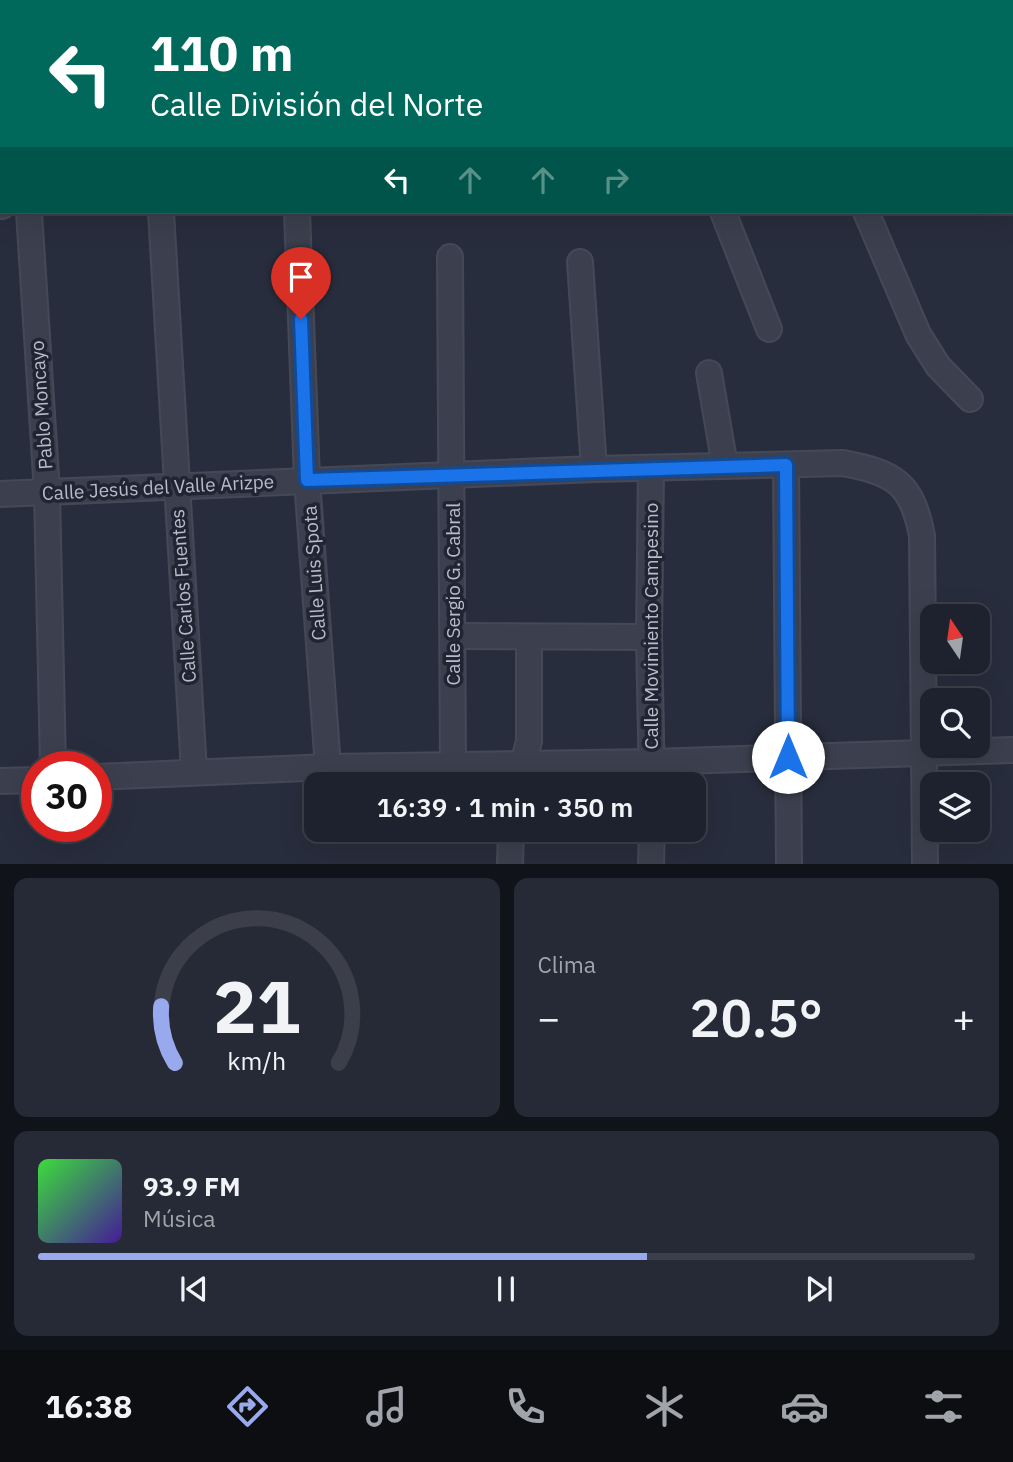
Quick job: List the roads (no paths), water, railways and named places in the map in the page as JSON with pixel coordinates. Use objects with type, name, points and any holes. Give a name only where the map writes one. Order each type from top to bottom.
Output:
[{"type":"street","name":"Pablo Moncayo","points":[[29,214],[47,492],[53,751]]},
{"type":"street","name":"Calle Carlos Fuentes","points":[[161,214],[175,487],[194,771]]},
{"type":"street","name":"Calle Luis Spota","points":[[297,214],[307,480],[327,766]]},
{"type":"street","points":[[724,214],[769,329]]},
{"type":"street","points":[[867,214],[918,334],[938,366],[970,399]]},
{"type":"street","name":"Calle Sergio G. Cabral","points":[[450,257],[453,764]]},
{"type":"street","points":[[580,262],[594,469]]},
{"type":"street","points":[[709,373],[725,466]]},
{"type":"street","name":"Calle Jesús del Valle Arizpe","points":[[0,494],[594,469],[843,463],[871,468],[892,478],[910,494],[917,508],[922,536],[923,688]]},
{"type":"street","points":[[786,465],[789,863]]},
{"type":"street","name":"Calle Movimiento Campesino","points":[[651,469],[649,638],[652,772]]},
{"type":"street","points":[[453,636],[649,638]]},
{"type":"street","points":[[521,772],[530,703],[529,638]]},
{"type":"street","points":[[990,751],[1013,750]]},
{"type":"street","points":[[660,772],[788,757],[920,752]]},
{"type":"street","points":[[924,758],[925,863]]},
{"type":"street","points":[[112,776],[327,766],[453,764],[507,772]]},
{"type":"street","points":[[0,781],[21,780]]},
{"type":"street","points":[[510,863],[511,842]]},
{"type":"street","points":[[651,863],[652,842]]}]
